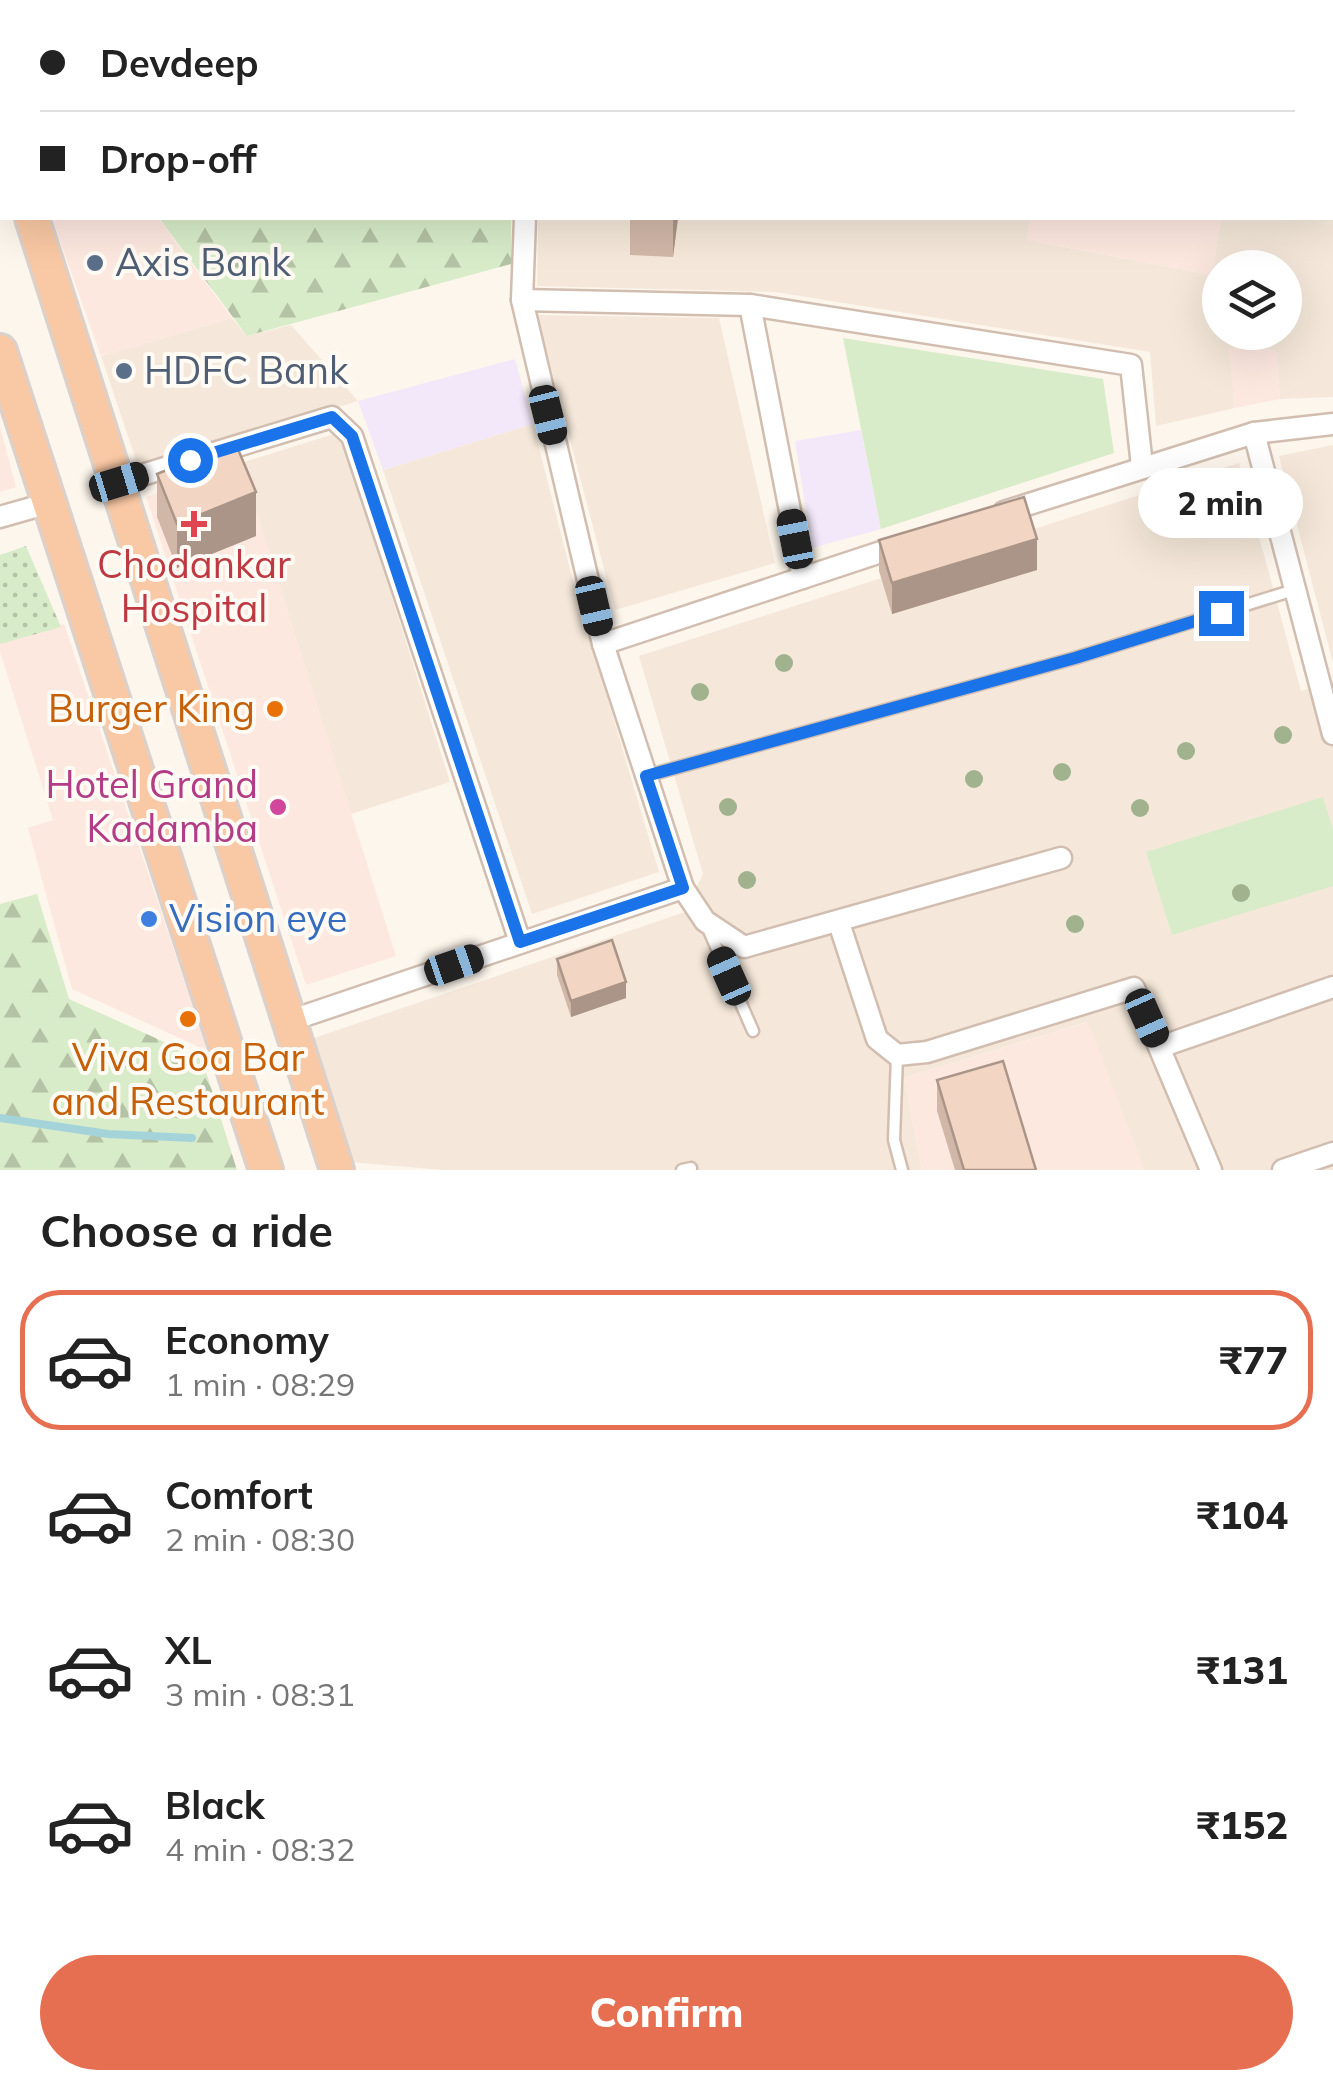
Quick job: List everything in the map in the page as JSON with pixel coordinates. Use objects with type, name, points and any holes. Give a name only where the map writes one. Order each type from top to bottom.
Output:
[{"type":"highway","points":[[33,220],[337,1170]]},
{"type":"highway","points":[[0,351],[266,1170]]},
{"type":"street","points":[[525,220],[522,300],[603,644],[683,888],[705,921],[744,947],[1060,858]]},
{"type":"street","points":[[522,300],[750,305],[1131,365],[1142,466]]},
{"type":"street","points":[[750,305],[803,578]]},
{"type":"street","points":[[119,482],[332,417],[352,436],[520,942]]},
{"type":"street","points":[[992,516],[1254,433],[1333,424]]},
{"type":"street","points":[[1254,433],[1333,734]]},
{"type":"street","points":[[0,518],[49,503]]},
{"type":"street","points":[[603,644],[916,540]]},
{"type":"street","points":[[288,1020],[683,888]]},
{"type":"street","points":[[839,923],[877,1038],[897,1054],[927,1052],[1134,988],[1211,1170]]},
{"type":"street","points":[[1160,1048],[1333,987]]},
{"type":"street","points":[[1283,1170],[1333,1153]]},
{"type":"lane","points":[[646,776],[1075,658],[1294,590]]},
{"type":"lane","points":[[705,921],[753,1031]]},
{"type":"lane","points":[[897,1054],[894,1140],[902,1170]]},
{"type":"shaded area","points":[[53,220],[159,220],[232,318],[101,356]]},
{"type":"shaded area","points":[[538,220],[1030,220],[1027,240],[1202,273],[1202,350],[1229,350],[1235,408],[1156,426],[1150,352],[775,292],[537,286]]},
{"type":"shaded area","points":[[1030,220],[1221,220],[1216,250],[1202,250],[1202,273],[1027,240]]},
{"type":"shaded area","points":[[1221,220],[1333,220],[1333,397],[1280,399],[1276,350],[1302,350],[1302,250],[1216,250]]},
{"type":"shaded area","points":[[537,315],[719,318],[775,563],[615,610]]},
{"type":"shaded area","points":[[232,318],[247,336],[291,325],[358,401],[139,469],[101,356]]},
{"type":"shaded area","points":[[1228,350],[1276,350],[1280,399],[1235,408]]},
{"type":"shaded area","points":[[515,359],[533,424],[383,470],[358,401]]},
{"type":"shaded area","points":[[533,424],[575,589],[659,872],[532,914],[383,470]]},
{"type":"shaded area","points":[[0,427],[16,487],[0,492]]},
{"type":"shaded area","points":[[861,430],[881,529],[812,548],[795,441]]},
{"type":"shaded area","points":[[340,432],[450,782],[351,814],[241,463]]},
{"type":"shaded area","points":[[1333,445],[1333,663],[1279,456]]},
{"type":"shaded area","points":[[241,463],[396,956],[306,985],[146,497]]},
{"type":"shaded area","points":[[1239,463],[1301,691],[1333,681],[1333,1170],[1144,1170],[1087,1022],[904,1078],[922,1170],[443,1170],[350,1162],[311,1039],[685,912],[703,874],[639,656]]},
{"type":"shaded area","points":[[64,624],[208,1051],[72,989],[28,828],[53,820],[0,652],[0,641]]},
{"type":"shaded area","points":[[1088,1022],[1144,1170],[922,1170],[904,1078]]},
{"type":"green space","points":[[160,220],[511,220],[511,264],[247,336]]},
{"type":"green space","points":[[843,338],[1103,379],[1114,453],[881,529]]},
{"type":"green space","points":[[26,546],[61,627],[0,644],[0,555]]},
{"type":"green space","points":[[1323,797],[1333,830],[1333,886],[1172,935],[1146,852]]},
{"type":"green space","points":[[37,894],[69,999],[202,1059],[237,1170],[0,1170],[0,904]]},
{"type":"building","points":[[235,442],[256,492],[177,524],[157,474]]},
{"type":"building","points":[[1024,497],[1037,539],[892,583],[879,540]]},
{"type":"building","points":[[612,940],[626,982],[571,1001],[557,959]]},
{"type":"building","points":[[1003,1061],[1036,1170],[964,1170],[937,1080]]},
{"type":"waterway","points":[[0,1118],[108,1134],[192,1138]]},
{"type":"place","name":"Axis Bank","points":[[95,263]]},
{"type":"place","name":"HDFC Bank","points":[[124,371]]},
{"type":"place","name":"Chodankar Hospital","points":[[194,524]]},
{"type":"place","name":"Burger King","points":[[275,709]]},
{"type":"place","name":"Hotel Grand Kadamba","points":[[278,807]]},
{"type":"place","name":"Vision eye","points":[[149,919]]},
{"type":"place","name":"Viva Goa Bar and Restaurant","points":[[188,1019]]},
{"type":"route","points":[[190,460],[332,417],[352,436],[520,942],[683,888],[646,776],[1075,658],[1221,613]]}]
